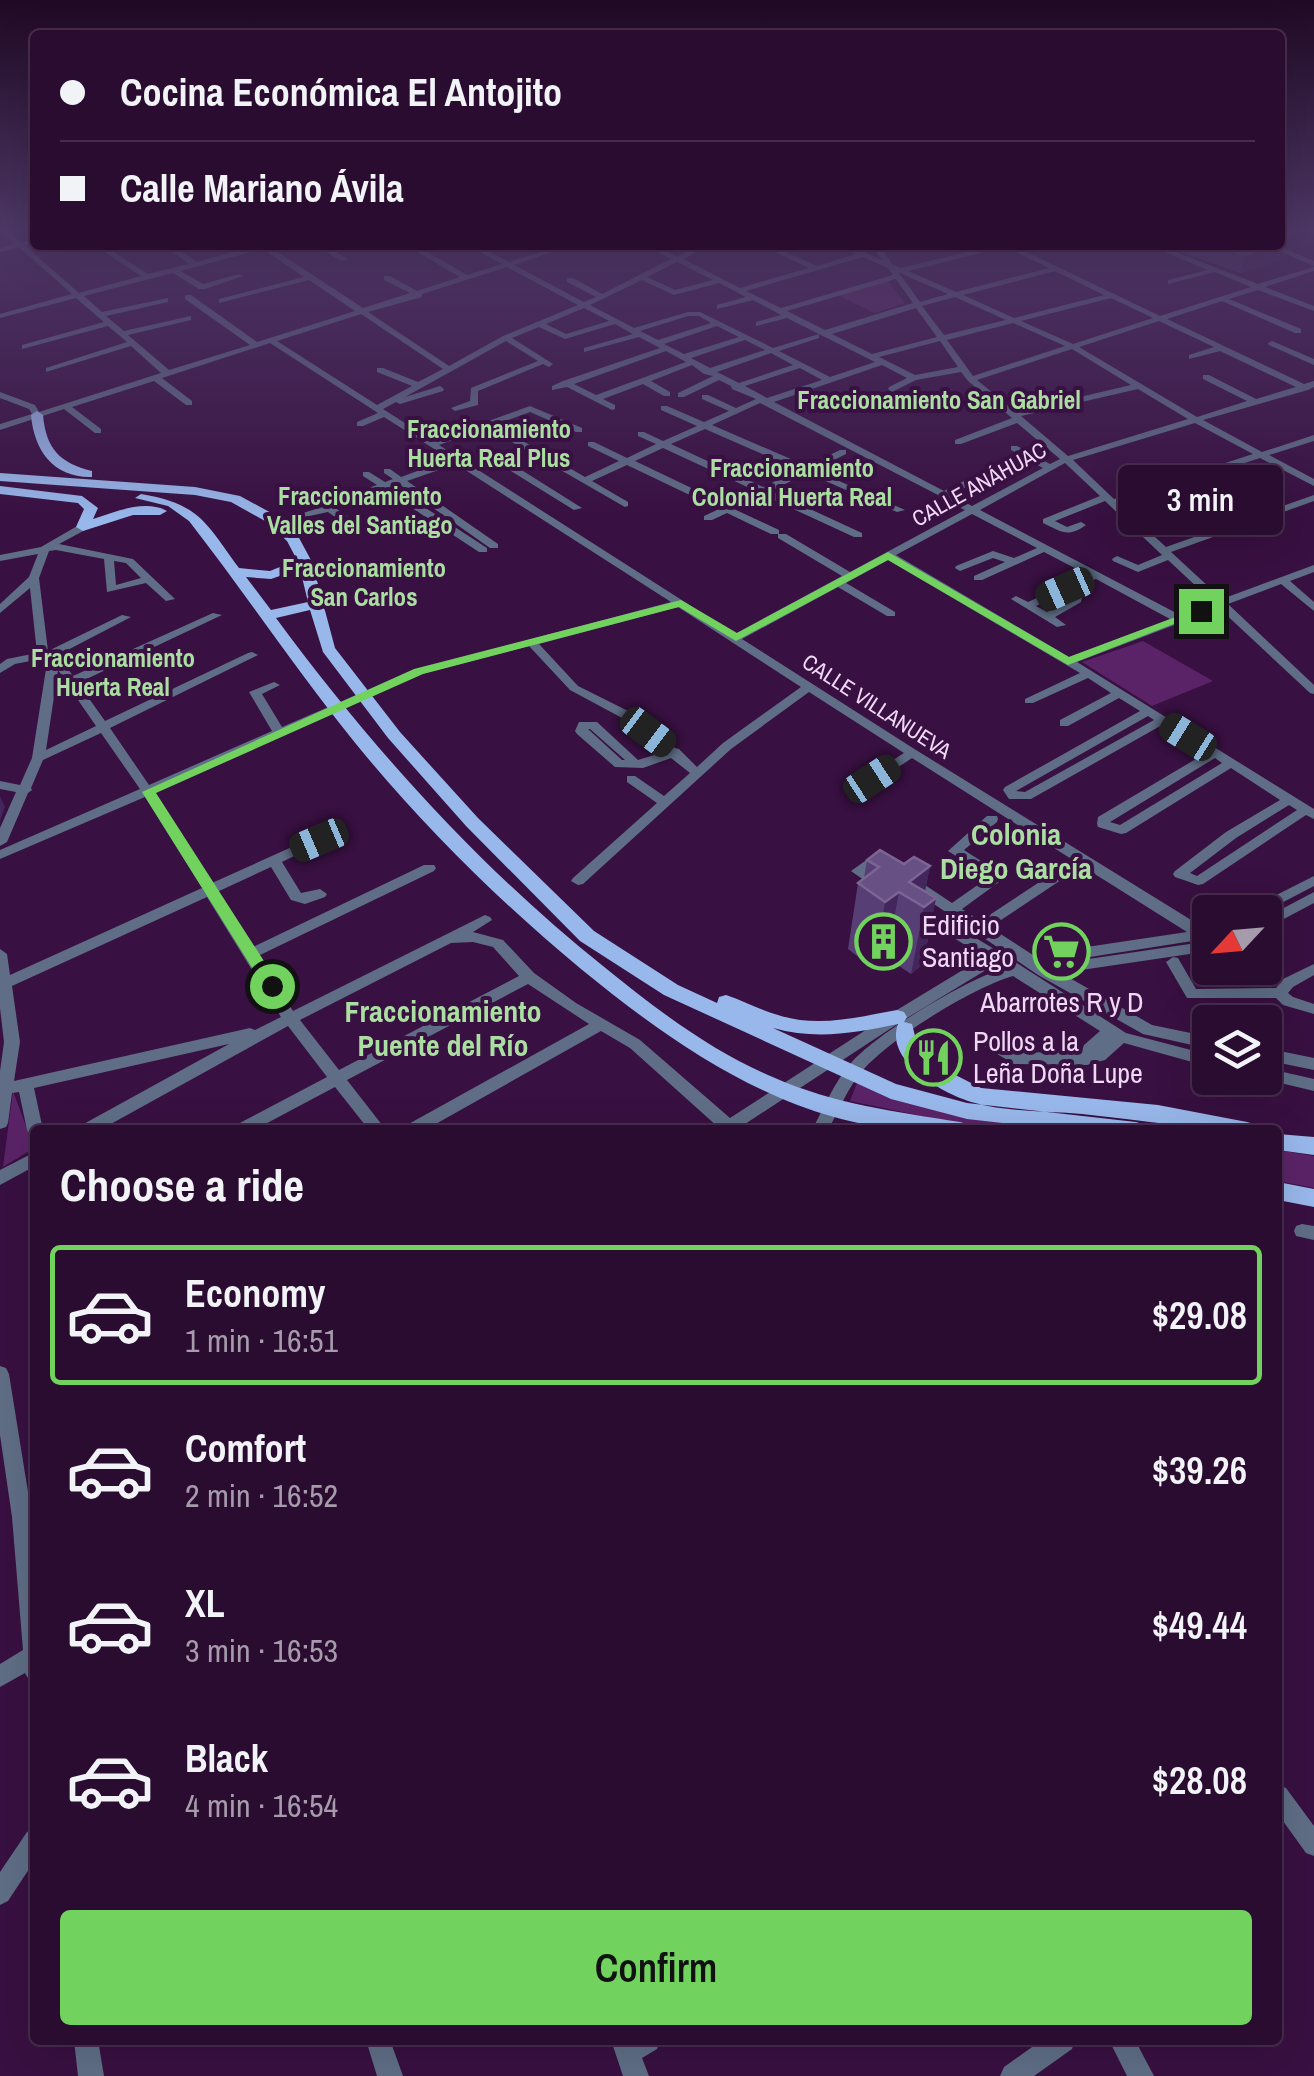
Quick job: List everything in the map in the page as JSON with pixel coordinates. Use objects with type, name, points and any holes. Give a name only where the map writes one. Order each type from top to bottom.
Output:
[{"type":"main road","points":[[37,415],[43,447],[54,463],[78,472],[154,487]]},
{"type":"main road","points":[[0,476],[196,491],[256,507],[292,539],[304,562],[328,648],[394,736],[472,822],[588,936],[706,1008],[891,1091],[967,1111],[1092,1125]]},
{"type":"main road","points":[[0,487],[82,500],[92,508],[84,527]]},
{"type":"main road","points":[[0,487],[172,504],[194,518],[364,744],[445,832],[568,949],[644,1009],[736,1070],[791,1094],[851,1112],[930,1125]]},
{"type":"main road","points":[[84,527],[132,510],[163,512],[183,525],[222,567],[239,575],[271,575],[304,562]]},
{"type":"main road","points":[[268,615],[314,605]]},
{"type":"main road","points":[[621,958],[778,1026],[821,1031],[901,1023],[908,1050],[921,1066],[978,1096],[1158,1113],[1221,1125]]},
{"type":"main road","points":[[1282,1141],[1314,1146]]},
{"type":"main road","points":[[1282,1192],[1314,1198]]},
{"type":"street","points":[[24,348],[97,327]]},
{"type":"street","points":[[115,327],[168,374]]},
{"type":"street","points":[[123,334],[152,327]]},
{"type":"street","points":[[230,327],[257,346]]},
{"type":"street","points":[[0,427],[318,327]]},
{"type":"street","points":[[383,327],[448,369]]},
{"type":"street","points":[[360,424],[416,385],[530,327]]},
{"type":"street","points":[[545,327],[565,337],[598,327]]},
{"type":"street","points":[[623,327],[1179,619]]},
{"type":"street","points":[[616,365],[587,350],[650,327]]},
{"type":"street","points":[[695,327],[699,329]]},
{"type":"street","points":[[555,388],[704,327]]},
{"type":"street","points":[[726,327],[830,380]]},
{"type":"street","points":[[807,327],[914,378]]},
{"type":"street","points":[[681,395],[712,374],[846,327]]},
{"type":"street","points":[[933,327],[971,379],[1066,459],[1314,691]]},
{"type":"street","points":[[873,356],[988,327]]},
{"type":"street","points":[[1029,327],[1072,346],[1196,420],[1314,483]]},
{"type":"street","points":[[971,379],[1133,327]]},
{"type":"street","points":[[1175,327],[1310,388]]},
{"type":"street","points":[[1288,327],[1298,331],[1272,344],[1314,362]]},
{"type":"street","points":[[595,399],[746,337]]},
{"type":"street","points":[[475,402],[474,390],[547,362],[506,338]]},
{"type":"street","name":"CALLE VILLANUEVA","points":[[272,342],[384,407],[432,444],[1192,928]]},
{"type":"street","points":[[49,370],[134,344]]},
{"type":"street","points":[[1192,357],[1220,348]]},
{"type":"street","points":[[584,481],[736,411],[883,362]]},
{"type":"street","points":[[735,386],[800,365]]},
{"type":"street","points":[[894,400],[917,393],[904,384],[914,378],[962,369]]},
{"type":"street","points":[[380,370],[416,385]]},
{"type":"street","points":[[1206,377],[1255,402]]},
{"type":"street","points":[[156,378],[188,402]]},
{"type":"street","points":[[643,380],[667,394]]},
{"type":"street","points":[[566,383],[612,407]]},
{"type":"street","points":[[958,442],[1016,417],[1139,386]]},
{"type":"street","name":"CALLE ANÁHUAC","points":[[736,638],[1066,459],[1310,388]]},
{"type":"street","points":[[384,407],[440,390]]},
{"type":"street","points":[[0,395],[32,407],[37,415]]},
{"type":"street","points":[[706,397],[736,411]]},
{"type":"street","points":[[455,408],[475,402],[502,416]]},
{"type":"street","points":[[65,406],[98,431]]},
{"type":"street","points":[[664,408],[900,510]]},
{"type":"street","points":[[432,444],[518,410],[540,411],[580,430]]},
{"type":"street","points":[[641,434],[858,535]]},
{"type":"street","points":[[506,436],[624,504]]},
{"type":"street","points":[[1060,515],[1314,438]]},
{"type":"street","points":[[592,444],[778,534],[891,614]]},
{"type":"street","points":[[473,462],[523,446]]},
{"type":"street","points":[[1014,448],[1050,468]]},
{"type":"street","points":[[708,518],[843,452]]},
{"type":"street","points":[[493,456],[577,508]]},
{"type":"street","points":[[304,516],[457,460]]},
{"type":"street","points":[[366,474],[488,548],[452,516],[388,470]]},
{"type":"street","points":[[942,496],[974,480]]},
{"type":"street","points":[[309,493],[357,528]]},
{"type":"street","points":[[558,516],[608,495]]},
{"type":"street","points":[[1148,563],[1314,498]]},
{"type":"street","points":[[439,521],[452,516]]},
{"type":"street","points":[[0,844],[38,758],[50,689],[52,669],[34,578],[44,550],[84,527]]},
{"type":"street","points":[[978,578],[1045,548]]},
{"type":"street","points":[[0,571],[1,557],[44,550],[109,557],[129,561],[170,598]]},
{"type":"street","points":[[997,588],[956,565],[993,554],[1015,562]]},
{"type":"street","points":[[888,556],[1068,661],[1310,813],[1249,846],[1198,881],[1180,874],[1232,835],[1289,800]]},
{"type":"street","points":[[109,557],[111,590],[148,579]]},
{"type":"street","points":[[1068,661],[1314,568]]},
{"type":"street","points":[[1060,625],[1021,602],[1096,575]]},
{"type":"street","points":[[0,610],[34,578]]},
{"type":"street","points":[[1283,580],[1314,608]]},
{"type":"street","points":[[1046,617],[1076,602],[1077,597],[1065,589]]},
{"type":"street","points":[[16,595],[36,598]]},
{"type":"street","points":[[0,844],[148,792],[444,663],[681,603]]},
{"type":"street","points":[[50,689],[70,684],[217,615]]},
{"type":"street","points":[[0,670],[10,661],[48,654],[126,617]]},
{"type":"street","points":[[530,641],[574,688],[628,716],[696,772]]},
{"type":"street","points":[[48,654],[148,792],[291,1020],[374,1125]]},
{"type":"street","points":[[38,758],[252,654]]},
{"type":"street","points":[[1029,702],[1088,674]]},
{"type":"street","points":[[274,685],[255,692],[279,733]]},
{"type":"street","points":[[578,881],[696,772],[769,712],[809,686]]},
{"type":"street","points":[[1064,723],[1119,693]]},
{"type":"street","points":[[1148,711],[1008,790],[1013,796],[1027,796],[1162,720]]},
{"type":"street","points":[[664,802],[630,768],[672,750]]},
{"type":"street","points":[[872,779],[912,753]]},
{"type":"street","points":[[1215,753],[1103,820],[1103,824],[1121,830],[1231,763]]},
{"type":"street","points":[[1067,755],[1082,764]]},
{"type":"street","points":[[0,785],[26,790]]},
{"type":"street","points":[[1152,792],[1168,802]]},
{"type":"street","points":[[954,908],[1000,877],[955,851],[992,819]]},
{"type":"street","points":[[1232,835],[1249,846]]},
{"type":"street","points":[[6,983],[319,840]]},
{"type":"street","points":[[272,860],[296,897],[305,899],[320,894]]},
{"type":"street","points":[[888,890],[858,871],[872,860],[889,870]]},
{"type":"street","points":[[996,918],[1082,860]]},
{"type":"street","points":[[252,953],[429,868]]},
{"type":"street","points":[[905,879],[1039,966],[1148,1030],[1192,1040]]},
{"type":"street","points":[[1282,897],[1314,880]]},
{"type":"street","points":[[1282,915],[1314,897]]},
{"type":"street","points":[[904,900],[1116,1034],[1192,1056]]},
{"type":"street","points":[[95,1125],[266,1031],[485,920]]},
{"type":"street","points":[[445,940],[473,937],[498,943],[529,976],[635,1044],[723,1125]]},
{"type":"street","points":[[731,1125],[840,1053],[1010,970],[1192,941]]},
{"type":"street","points":[[0,954],[6,983],[4,1011],[12,1042],[0,1123]]},
{"type":"street","points":[[823,1125],[857,1066],[901,1023],[996,960],[1039,966]]},
{"type":"street","points":[[1173,962],[1192,994],[1280,993],[1288,1001],[1314,1009]]},
{"type":"street","points":[[1280,993],[1288,983],[1314,969]]},
{"type":"street","points":[[250,1125],[529,976]]},
{"type":"street","points":[[420,1125],[602,1024]]},
{"type":"street","points":[[2,1090],[266,1031]]},
{"type":"street","points":[[982,1038],[1014,1058],[1087,1058],[1100,1056],[1116,1034]]},
{"type":"street","points":[[1282,1057],[1314,1064]]},
{"type":"street","points":[[1282,1078],[1314,1085]]},
{"type":"street","points":[[25,1084],[34,1125]]},
{"type":"street","points":[[0,1178],[30,1161]]},
{"type":"street","points":[[0,1374],[28,1513],[30,1562]]},
{"type":"street","points":[[0,1676],[30,1663]]},
{"type":"street","points":[[1282,1801],[1314,1845]]},
{"type":"street","points":[[0,1892],[30,1847]]},
{"type":"street","points":[[87,2045],[90,2076]]},
{"type":"street","points":[[380,2045],[390,2076]]},
{"type":"street","points":[[1013,2076],[1056,2045]]},
{"type":"street","points":[[1124,2045],[1142,2076]]},
{"type":"shaded area","points":[[1143,641],[1213,681],[1152,706],[1082,662]]},
{"type":"shaded area","points":[[857,1083],[1083,1125],[965,1125],[850,1101]]},
{"type":"shaded area","points":[[13,1091],[30,1137],[30,1150],[3,1167]]},
{"type":"shaded area","points":[[1282,1151],[1314,1156],[1314,1188],[1282,1182]]},
{"type":"building","points":[[880,850],[904,864],[914,857],[930,866],[909,882],[936,898],[924,907],[899,892],[885,902],[858,883],[879,867],[867,860]]},
{"type":"place","name":"Edificio Santiago","points":[[883,941]]},
{"type":"place","name":"Abarrotes R y D","points":[[1062,951]]},
{"type":"place","name":"Pollos a la Leña Doña Lupe","points":[[934,1057]]},
{"type":"district","name":"Fraccionamiento San Gabriel","points":[[939,400]]},
{"type":"district","name":"Fraccionamiento Huerta Real Plus","points":[[489,444]]},
{"type":"district","name":"Fraccionamiento Colonial Huerta Real","points":[[792,482]]},
{"type":"district","name":"Fraccionamiento Valles del Santiago","points":[[360,510]]},
{"type":"district","name":"Fraccionamiento San Carlos","points":[[364,582]]},
{"type":"district","name":"Fraccionamiento Huerta Real","points":[[113,672]]},
{"type":"district","name":"Colonia Diego García","points":[[1016,852]]},
{"type":"district","name":"Fraccionamiento Puente del Río","points":[[443,1029]]},
{"type":"route","points":[[272,986],[148,792],[418,672],[681,603],[736,638],[888,556],[1068,661],[1201,611]]}]
